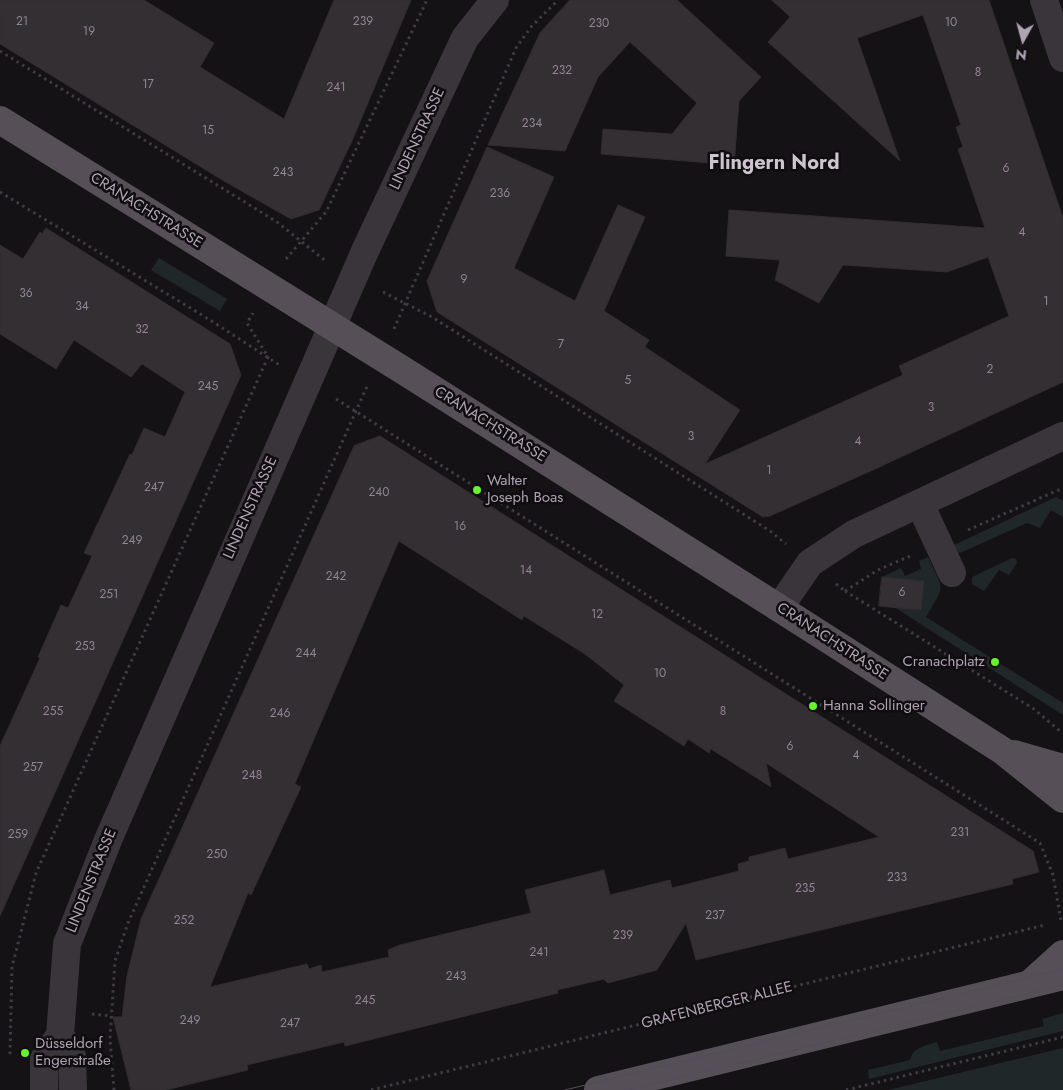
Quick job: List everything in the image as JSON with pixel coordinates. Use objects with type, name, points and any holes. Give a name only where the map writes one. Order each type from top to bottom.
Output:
[{"type":"main road","name":"CRANACHSTRASSE","points":[[0,120],[332,326],[1003,751],[1063,799]]},
{"type":"main road","name":"CRANACHSTRASSE","points":[[1003,751],[1063,768]]},
{"type":"main road","points":[[1030,983],[1063,954]]},
{"type":"main road","points":[[598,1090],[1063,976]]},
{"type":"street","name":"LINDENSTRASSE","points":[[44,1090],[44,1059],[60,1035],[67,944],[120,812],[332,326],[465,38],[495,0]]},
{"type":"street","points":[[1044,0],[1063,58]]},
{"type":"street","points":[[779,608],[810,563],[854,534],[1063,436]]},
{"type":"street","points":[[920,504],[952,573]]},
{"type":"street","points":[[60,1035],[72,1056],[73,1090]]},
{"type":"path","points":[[285,260],[326,212],[427,0]]},
{"type":"path","points":[[394,327],[516,48],[531,28],[558,0]]},
{"type":"path","points":[[0,51],[277,222],[325,261]]},
{"type":"path","points":[[0,192],[284,368]]},
{"type":"path","points":[[377,288],[432,317],[770,531],[790,547]]},
{"type":"path","points":[[252,314],[247,323],[268,357]]},
{"type":"path","points":[[10,1061],[12,967],[36,873],[268,357]]},
{"type":"path","points":[[114,1090],[110,1039],[115,961],[128,923],[357,413],[366,389]]},
{"type":"path","points":[[333,397],[1040,842],[1053,875],[1062,921]]},
{"type":"path","points":[[844,591],[1034,709],[1063,734]]},
{"type":"path","name":"GRAFENBERGER ALLEE","points":[[371,1090],[1062,921]]},
{"type":"path","points":[[92,1014],[111,1016]]},
{"type":"path","points":[[846,1090],[1063,1037]]},
{"type":"shaded area","points":[[159,258],[227,299],[220,311],[151,270]]},
{"type":"shaded area","points":[[1056,497],[1063,501],[1063,517],[1051,510],[1040,528],[1027,523],[960,553],[956,552],[952,546]]},
{"type":"shaded area","points":[[928,557],[938,577],[940,588],[937,599],[926,617],[1063,703],[1063,715],[894,607],[921,610],[924,581],[882,577],[901,568],[905,576],[921,569],[919,561]]},
{"type":"shaded area","points":[[1012,558],[1016,559],[1017,563],[1009,575],[999,570],[984,591],[972,584],[972,577]]},
{"type":"shaded area","points":[[1063,1013],[1063,1031],[869,1079],[868,1070],[910,1060],[914,1052],[924,1046],[937,1042],[940,1051],[1044,1026],[1042,1019]]},
{"type":"shaded area","points":[[1063,1048],[1063,1090],[888,1090]]},
{"type":"building","points":[[0,0],[144,0],[214,43],[200,67],[284,119],[334,0],[411,0],[352,141],[319,210],[291,219],[224,181],[0,44]]},
{"type":"building","points":[[570,0],[677,0],[761,77],[739,101],[734,165],[601,154],[603,129],[672,134],[697,103],[630,42],[598,77],[565,151],[488,145],[540,33]]},
{"type":"building","points":[[772,0],[989,0],[1063,218],[1063,382],[875,469],[770,516],[763,517],[437,312],[427,281],[487,147],[554,177],[514,268],[575,301],[618,205],[645,217],[604,311],[649,340],[645,347],[740,410],[705,464],[903,375],[899,366],[1009,316],[988,257],[947,272],[843,265],[819,303],[775,280],[780,260],[726,256],[729,210],[985,228],[958,149],[963,147],[956,127],[961,125],[923,15],[857,38],[900,161],[768,42],[790,17]]},
{"type":"building","points":[[46,228],[230,344],[241,375],[0,916],[0,746],[40,658],[38,657],[61,605],[68,608],[92,556],[84,553],[130,454],[132,455],[144,428],[165,437],[185,392],[142,364],[131,377],[74,340],[56,369],[0,334],[0,245],[23,259],[40,232],[42,234]]},
{"type":"building","points":[[380,436],[1033,851],[1039,872],[1012,879],[1013,884],[696,960],[686,923],[657,970],[608,983],[604,979],[557,990],[558,993],[345,1046],[344,1042],[247,1065],[248,1070],[166,1090],[131,1090],[113,1017],[122,1017],[127,976],[141,919],[354,446]],"holes":[[[399,541],[522,620],[524,616],[585,654],[624,685],[614,701],[684,746],[688,739],[709,753],[711,749],[771,787],[766,763],[879,837],[788,859],[785,848],[749,857],[749,861],[738,864],[739,871],[672,888],[670,880],[610,895],[604,870],[525,890],[531,913],[400,945],[388,950],[389,957],[322,972],[321,965],[309,969],[307,964],[210,987],[248,893],[251,895],[301,787],[295,784]]]},
{"type":"building","points":[[882,577],[924,581],[921,610],[879,606]]},
{"type":"tram line","points":[[565,1090],[1063,969]]},
{"type":"tram line","points":[[629,1090],[1063,985]]},
{"type":"place","name":"Walter Joseph Boas","points":[[477,490]]},
{"type":"place","name":"Cranachplatz","points":[[995,662]]},
{"type":"place","name":"Hanna Sollinger","points":[[813,706]]},
{"type":"place","name":"Düsseldorf Engerstraße","points":[[25,1053]]},
{"type":"district","name":"Flingern Nord","points":[[774,164]]}]
